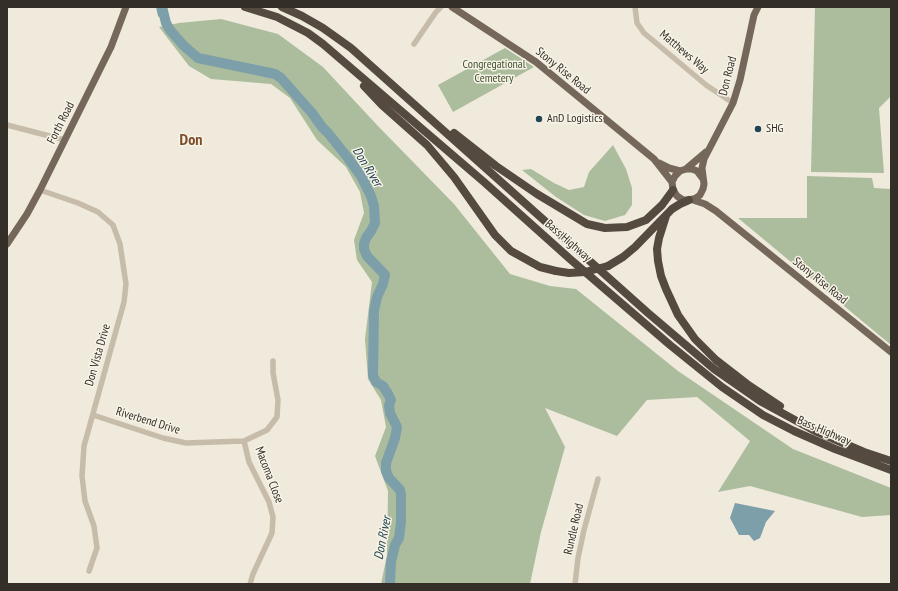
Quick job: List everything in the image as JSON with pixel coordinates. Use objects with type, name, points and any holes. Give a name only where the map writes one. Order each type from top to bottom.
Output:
[{"type":"highway","name":"Bass Highway","points":[[245,7],[267,14],[308,33],[330,50],[484,182],[670,345],[722,387],[763,415],[794,431],[891,470]]},
{"type":"highway","name":"Bass Highway","points":[[282,7],[323,28],[351,48],[700,358],[726,378],[760,401],[815,431],[858,450],[891,461]]},
{"type":"highway","points":[[330,50],[382,105],[427,145],[458,182],[495,235],[511,251],[540,267],[569,273],[585,272],[608,266],[627,254],[680,204],[691,200]]},
{"type":"highway","points":[[393,86],[496,166],[537,194],[587,224],[614,229],[637,224],[653,214],[662,205],[672,186]]},
{"type":"highway","points":[[666,216],[658,238],[658,261],[661,276],[671,302],[686,327],[716,360],[760,393],[800,417],[815,431]]},
{"type":"main road","name":"Forth Road","points":[[7,244],[27,214],[40,190],[111,47],[126,7]]},
{"type":"main road","name":"Stony Rise Road","points":[[452,7],[536,62],[654,160],[669,168],[683,170]]},
{"type":"main road","name":"Don Road","points":[[703,179],[702,168],[704,159],[733,103],[740,80],[754,16],[758,7]]},
{"type":"main road","name":"Don Road","points":[[683,170],[703,155],[710,146]]},
{"type":"main road","name":"Stony Rise Road","points":[[654,160],[672,186]]},
{"type":"main road","points":[[692,169],[703,179],[703,189],[700,195],[691,200],[683,200],[677,196],[672,186],[675,176],[683,170],[692,169]]},
{"type":"main road","name":"Stony Rise Road","points":[[703,189],[708,200],[716,211]]},
{"type":"main road","name":"Stony Rise Road","points":[[691,200],[705,204],[716,211],[891,352]]},
{"type":"street","points":[[414,44],[441,7]]},
{"type":"street","name":"Matthews Way","points":[[635,7],[637,23],[644,33],[706,85],[733,103]]},
{"type":"street","points":[[7,125],[65,140]]},
{"type":"street","name":"Don Vista Drive","points":[[40,190],[78,203],[98,212],[113,225],[120,244],[126,284],[124,302],[84,446],[82,476],[85,501],[94,526],[97,548],[89,571]]},
{"type":"street","name":"Riverbend Drive","points":[[93,415],[163,438],[186,443],[244,441],[268,430],[277,417],[278,400],[273,373],[273,361]]},
{"type":"street","name":"Macoma Close","points":[[244,441],[250,462],[269,502],[273,517],[272,533],[253,574],[250,584]]},
{"type":"street","name":"Rundle Road","points":[[575,584],[578,558],[584,530],[598,479]]},
{"type":"green space","points":[[815,7],[891,7],[891,96],[879,108],[884,173],[811,172]]},
{"type":"green space","points":[[221,19],[278,34],[323,67],[454,204],[510,274],[550,286],[576,289],[678,371],[793,449],[891,488],[891,515],[862,517],[750,486],[718,492],[750,441],[697,397],[647,400],[617,436],[545,408],[565,447],[541,532],[530,584],[381,584],[387,555],[388,491],[375,456],[386,427],[381,400],[368,379],[365,339],[372,282],[357,260],[354,240],[364,213],[360,192],[346,167],[317,140],[290,98],[271,84],[211,79],[189,66],[159,27],[179,23]]},
{"type":"green space","name":"Congregational Cemetery","points":[[505,48],[534,67],[453,112],[438,85]]},
{"type":"green space","points":[[613,145],[626,169],[632,188],[632,205],[625,215],[605,221],[584,215],[556,197],[522,170],[531,169],[569,190],[584,187],[589,172]]},
{"type":"green space","points":[[807,176],[872,178],[874,188],[891,189],[891,345],[738,218],[807,218]]},
{"type":"water","points":[[156,7],[167,7],[168,15],[166,23],[158,16]]},
{"type":"water","points":[[735,503],[775,511],[766,522],[760,538],[754,541],[749,535],[739,535],[730,518]]},
{"type":"waterway","name":"Don River","points":[[162,7],[166,23],[170,30],[184,46],[198,58],[275,74],[281,78],[312,113],[348,158],[361,176],[371,196],[374,206],[375,223],[366,238],[364,249],[367,256],[385,275],[377,297],[374,311],[373,375],[376,382],[383,386],[391,400],[389,405],[390,413],[397,427],[395,438],[386,463],[386,471],[389,478],[400,490],[401,495],[401,522],[399,538],[395,545],[391,562],[390,584]]},
{"type":"place","name":"AnD Logistics","points":[[539,119]]},
{"type":"place","name":"SHG","points":[[758,129]]},
{"type":"district","name":"Don","points":[[191,140]]}]
